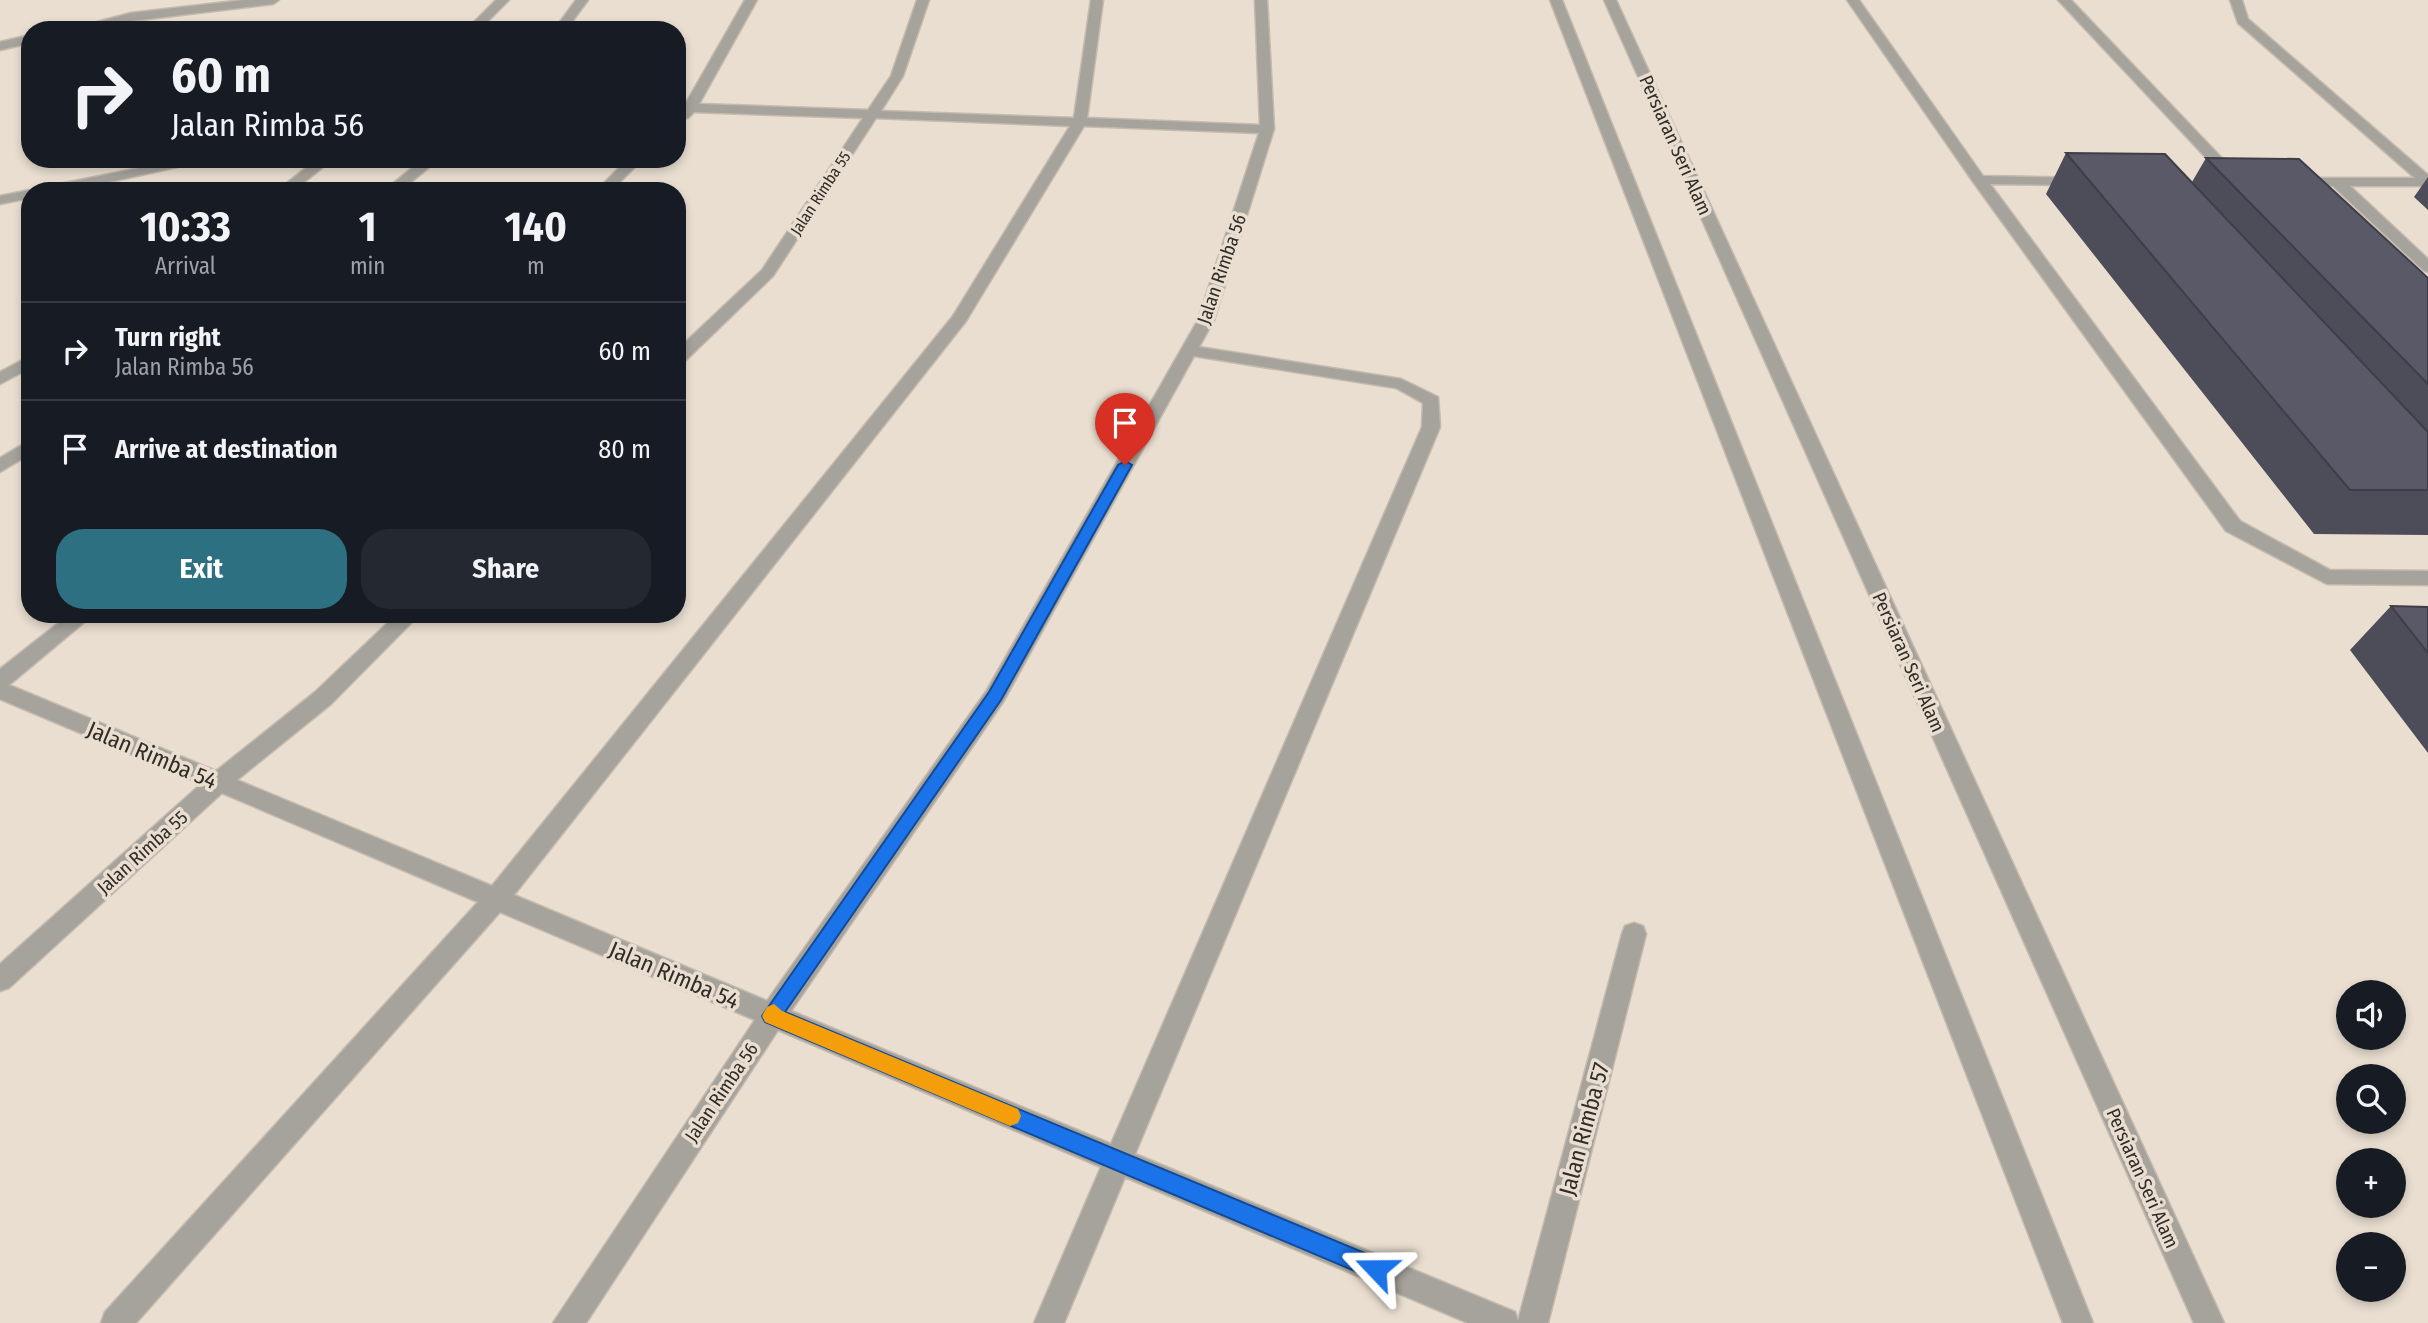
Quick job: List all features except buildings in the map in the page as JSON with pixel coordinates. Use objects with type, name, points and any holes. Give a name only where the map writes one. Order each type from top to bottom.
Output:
[{"type":"street","points":[[113,21],[273,0]]},
{"type":"street","points":[[481,21],[503,0]]},
{"type":"street","points":[[567,21],[582,0]]},
{"type":"street","points":[[686,104],[751,0]]},
{"type":"street","name":"Jalan Rimba 55","points":[[686,350],[768,273],[897,76],[923,0]]},
{"type":"street","points":[[116,1323],[496,899],[960,318],[1080,121],[1097,0]]},
{"type":"street","name":"Jalan Rimba 56","points":[[568,1323],[772,1016],[995,696],[1206,320],[1267,129],[1261,0]]},
{"type":"street","points":[[1556,0],[2078,1323]]},
{"type":"street","name":"Persiaran Seri Alam","points":[[1610,0],[2208,1323]]},
{"type":"street","points":[[1853,0],[1979,180],[2233,526],[2327,577],[2428,578]]},
{"type":"street","points":[[2064,0],[2242,181],[2209,181]]},
{"type":"street","points":[[2236,0],[2242,20],[2428,182]]},
{"type":"street","points":[[0,46],[21,41]]},
{"type":"street","points":[[686,107],[1267,129]]},
{"type":"street","points":[[91,182],[161,168]]},
{"type":"street","points":[[296,182],[314,168]]},
{"type":"street","points":[[403,182],[420,168]]},
{"type":"street","points":[[612,182],[627,168]]},
{"type":"street","points":[[1979,180],[2101,181]]},
{"type":"street","points":[[2287,182],[2428,182]]},
{"type":"street","points":[[2337,182],[2428,267]]},
{"type":"street","points":[[0,200],[21,196]]},
{"type":"street","points":[[1049,1323],[1120,1162],[1431,427],[1432,401],[1401,384],[1190,350]]},
{"type":"street","points":[[0,379],[21,366]]},
{"type":"street","points":[[0,466],[21,452]]},
{"type":"street","points":[[0,681],[73,623]]},
{"type":"street","name":"Jalan Rimba 55","points":[[0,980],[218,783],[323,698],[401,623]]},
{"type":"street","name":"Jalan Rimba 54","points":[[0,690],[1504,1323]]},
{"type":"street","name":"Jalan Rimba 57","points":[[1533,1323],[1634,934]]},
{"type":"slow traffic","points":[[774,1013],[772,1016],[1010,1116]]},
{"type":"route","points":[[1125,465],[995,696],[772,1016],[1376,1269]]}]
